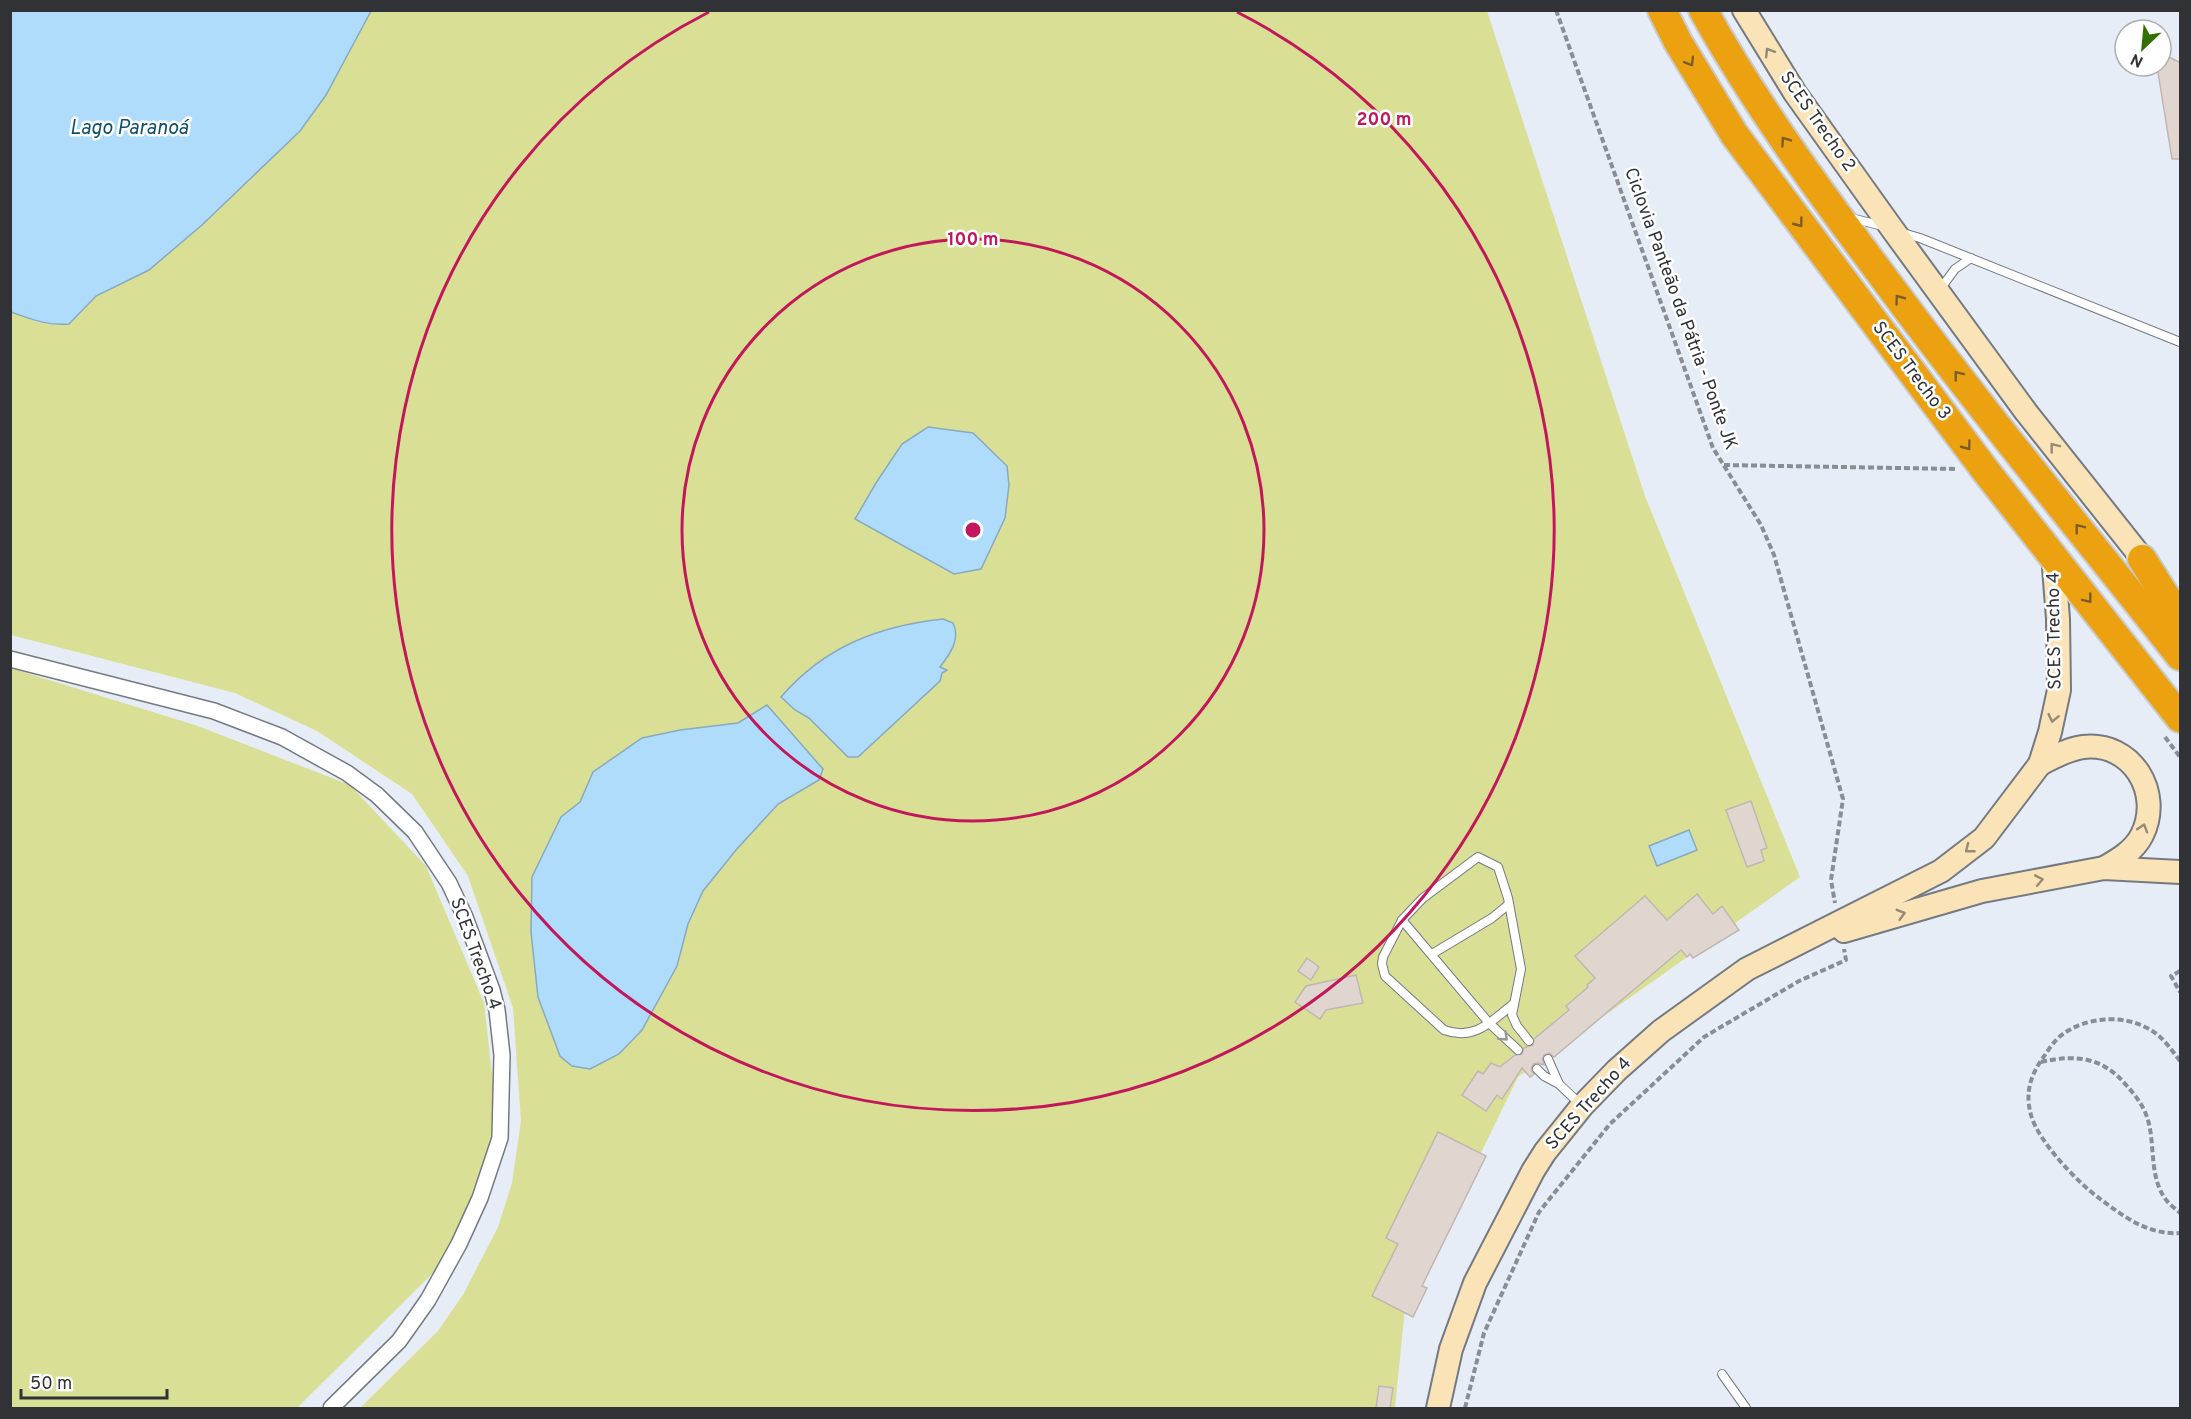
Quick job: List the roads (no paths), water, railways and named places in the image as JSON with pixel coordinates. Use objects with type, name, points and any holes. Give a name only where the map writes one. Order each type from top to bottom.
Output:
[{"type":"highway","name":"SCES Trecho 3","points":[[1662,10],[1678,42],[1734,134],[1985,470],[2181,718]]},
{"type":"highway","name":"SCES Trecho 3","points":[[1703,10],[1763,109],[1837,215],[1934,346],[2181,656]]},
{"type":"highway","points":[[2142,560],[2181,619]]},
{"type":"street","name":"SCES Trecho 2","points":[[1744,10],[1795,93],[2026,412],[2142,560],[2181,602]]},
{"type":"street","name":"SCES Trecho 4","points":[[1840,927],[1941,871],[1983,838],[2040,764],[2059,690],[2058,619],[2053,555]]},
{"type":"street","name":"SCES Trecho 4","points":[[10,658],[214,711],[282,737],[348,773],[377,795],[415,832],[449,883],[465,917],[497,1010],[502,1054],[500,1138],[480,1198],[464,1235],[429,1299],[399,1341],[331,1408]]},
{"type":"street","points":[[2040,764],[2066,752],[2084,747],[2107,748],[2125,758],[2142,776],[2148,794],[2148,810],[2141,836],[2123,857],[2104,868]]},
{"type":"street","name":"SCES Trecho 4","points":[[1438,1408],[1451,1349],[1475,1283],[1545,1152],[1582,1106],[1617,1070],[1661,1031],[1707,996],[1747,969],[1804,941],[1840,927],[1982,891],[2104,868],[2181,872]]},
{"type":"lane","points":[[1837,215],[1920,238],[2181,342]]},
{"type":"lane","points":[[1938,292],[1951,274],[1971,258]]},
{"type":"lane","points":[[1513,1004],[1489,1023],[1466,1034],[1456,1034],[1444,1030],[1385,976],[1382,964],[1383,957],[1402,920],[1422,898],[1478,857],[1498,867],[1509,904],[1521,969],[1512,1015],[1517,1026],[1529,1041]]},
{"type":"lane","points":[[1432,954],[1492,918],[1509,904]]},
{"type":"lane","points":[[1402,920],[1489,1023],[1518,1050]]},
{"type":"lane","points":[[1548,1059],[1559,1084]]},
{"type":"lane","points":[[1537,1069],[1544,1076],[1559,1084],[1582,1106]]},
{"type":"lane","points":[[1722,1374],[1746,1408]]},
{"type":"water","name":"Lago Paranoá","points":[[10,11],[371,11],[326,95],[300,131],[202,225],[149,270],[96,296],[69,324],[53,324],[11,312]]},
{"type":"water","points":[[928,427],[973,433],[1007,466],[1009,485],[1005,518],[981,569],[954,574],[855,519],[902,444]]},
{"type":"water","points":[[943,619],[953,623],[956,635],[951,652],[940,667],[947,670],[942,673],[940,681],[858,757],[848,757],[809,718],[795,710],[781,697],[816,664],[854,642],[897,627]]},
{"type":"water","points":[[767,705],[823,769],[819,780],[778,804],[703,891],[688,924],[677,966],[642,1030],[619,1054],[590,1069],[572,1066],[560,1056],[538,997],[531,932],[532,877],[561,817],[580,802],[593,772],[642,738],[680,730],[738,723]]},
{"type":"water","points":[[1689,830],[1697,850],[1657,866],[1649,846]]}]
